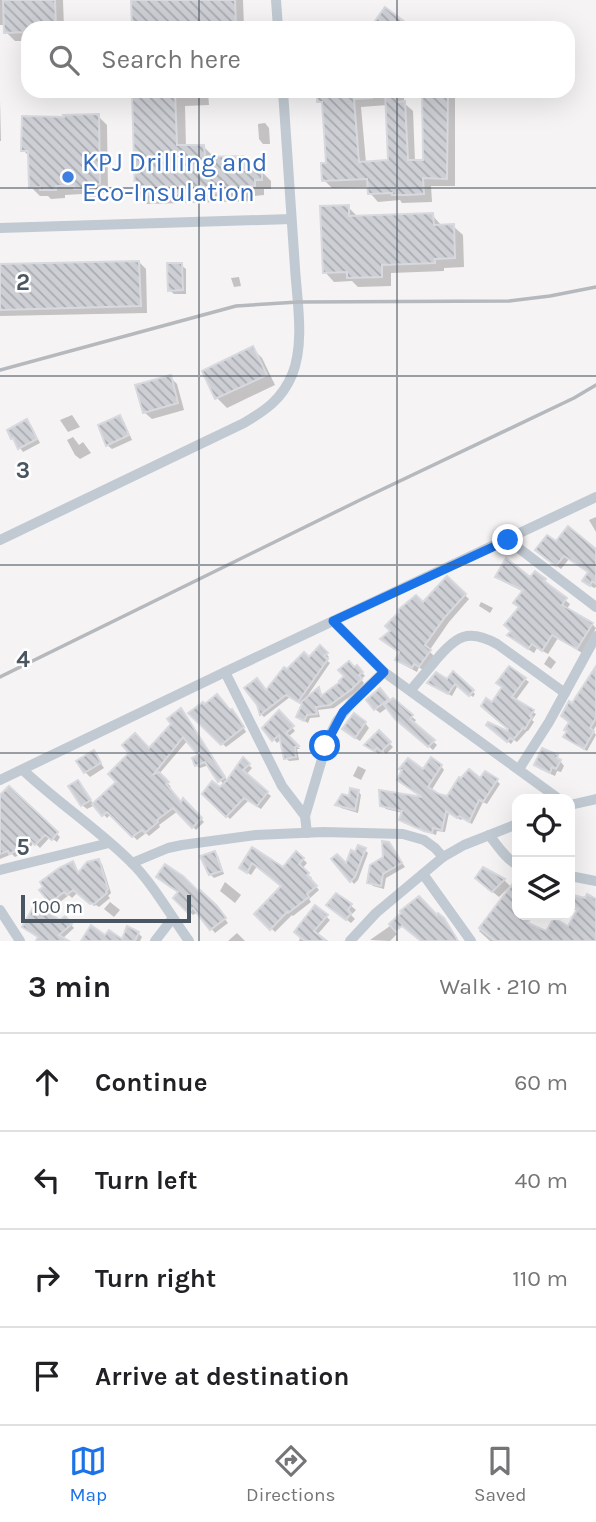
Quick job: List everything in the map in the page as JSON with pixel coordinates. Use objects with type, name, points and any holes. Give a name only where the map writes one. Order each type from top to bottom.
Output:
[{"type":"street","points":[[276,0],[278,21]]},
{"type":"street","points":[[0,540],[244,423],[267,410],[282,394],[293,374],[298,353],[298,302],[283,98]]},
{"type":"street","points":[[0,228],[291,219]]},
{"type":"street","points":[[0,780],[596,497]]},
{"type":"street","points":[[508,540],[596,607]]},
{"type":"street","points":[[333,621],[384,672],[552,794]]},
{"type":"street","points":[[411,690],[449,645],[457,638],[471,635],[497,644],[565,693]]},
{"type":"street","points":[[519,769],[549,722],[596,636]]},
{"type":"street","points":[[225,672],[282,786],[305,816]]},
{"type":"street","points":[[306,833],[305,816],[331,733],[343,712],[384,672]]},
{"type":"street","points":[[23,770],[132,863],[189,941]]},
{"type":"street","points":[[575,804],[596,799]]},
{"type":"street","points":[[350,941],[376,913],[443,857],[464,845],[512,826]]},
{"type":"street","points":[[132,863],[182,845],[256,835],[323,832],[403,834],[424,840],[443,857]]},
{"type":"street","points":[[489,835],[512,862]]},
{"type":"street","points":[[0,870],[109,843]]},
{"type":"street","points":[[423,874],[471,941]]},
{"type":"street","points":[[575,877],[596,881]]},
{"type":"street","points":[[0,910],[20,941]]},
{"type":"street","points":[[155,941],[172,919]]},
{"type":"building","points":[[3,0],[55,0],[56,21],[21,21],[21,32],[4,33]]},
{"type":"building","points":[[131,0],[235,0],[236,21],[132,21]]},
{"type":"building","points":[[385,7],[404,21],[375,21]]},
{"type":"building","points":[[132,98],[175,98],[177,145],[204,145],[205,157],[244,156],[244,170],[262,170],[262,180],[255,180],[255,186],[245,187],[245,192],[135,195]]},
{"type":"building","points":[[317,98],[372,98],[354,99],[359,162],[388,160],[385,98],[397,98],[397,102],[405,101],[408,160],[423,160],[422,98],[448,98],[447,179],[423,178],[424,194],[407,195],[368,194],[367,179],[322,181],[321,163],[326,163],[322,102],[317,102]]},
{"type":"building","points":[[99,114],[100,184],[74,189],[74,186],[56,186],[56,190],[29,188],[28,151],[21,151],[22,116]]},
{"type":"building","points":[[349,205],[349,216],[433,213],[434,225],[454,224],[455,258],[435,259],[435,263],[382,265],[382,277],[347,278],[347,272],[323,273],[320,206]]},
{"type":"building","points":[[139,261],[141,306],[0,310],[0,264]]},
{"type":"building","points":[[167,263],[182,263],[183,290],[168,291]]},
{"type":"building","points":[[253,346],[267,375],[215,399],[202,371]]},
{"type":"building","points":[[171,375],[178,403],[143,413],[135,385]]},
{"type":"building","points":[[120,415],[129,435],[106,446],[98,425]]},
{"type":"building","points":[[27,419],[37,439],[18,449],[7,430]]},
{"type":"building","points":[[568,526],[596,549],[596,584],[592,581],[590,586],[582,581],[588,572],[564,556],[556,566],[535,550],[547,535],[556,541]]},
{"type":"building","points":[[506,558],[530,577],[535,571],[546,579],[544,581],[567,598],[562,605],[593,623],[577,649],[552,635],[542,651],[532,644],[528,649],[507,635],[511,631],[504,625],[519,607],[513,603],[523,590],[495,577]]},
{"type":"building","points":[[447,576],[466,594],[425,645],[431,650],[419,667],[414,664],[412,668],[395,660],[399,652],[380,639],[390,631],[385,626],[398,610],[416,595],[423,602]]},
{"type":"building","points":[[320,645],[328,653],[324,656],[328,659],[298,702],[286,695],[260,715],[257,705],[244,688],[257,678],[266,690],[284,667],[287,669],[304,652],[309,657]]},
{"type":"building","points":[[349,661],[363,672],[359,675],[362,679],[330,705],[316,707],[317,714],[307,715],[304,721],[296,717],[302,704],[300,703],[319,687],[321,696],[340,682],[344,676],[338,670]]},
{"type":"building","points":[[509,666],[526,678],[512,697],[534,710],[525,729],[507,742],[486,725],[488,722],[507,731],[508,729],[481,706],[486,698],[492,702],[502,687],[496,683]]},
{"type":"building","points":[[596,666],[596,718],[590,728],[594,731],[584,749],[563,737],[569,722],[561,716]]},
{"type":"building","points":[[453,671],[474,690],[469,696],[455,684],[448,694],[427,683],[436,672],[447,679]]},
{"type":"building","points":[[380,688],[389,699],[374,710],[366,700]]},
{"type":"building","points":[[217,694],[230,710],[232,709],[244,727],[221,745],[188,713]]},
{"type":"building","points":[[393,698],[413,715],[410,719],[435,740],[428,747],[395,719],[384,705]]},
{"type":"building","points":[[181,708],[225,777],[218,782],[205,762],[195,766],[192,758],[198,755],[183,737],[154,774],[159,772],[169,782],[166,784],[181,802],[183,798],[202,818],[192,828],[173,808],[145,833],[142,830],[132,837],[107,812],[102,816],[92,804],[116,782],[108,774],[129,753],[122,745],[135,733],[149,748],[171,724],[167,719]]},
{"type":"building","points":[[279,710],[294,726],[286,733],[299,746],[295,747],[296,757],[284,759],[279,735],[272,741],[262,728]]},
{"type":"building","points":[[354,713],[366,722],[355,738],[342,729]]},
{"type":"building","points":[[379,730],[391,742],[381,752],[377,748],[374,751],[364,745]]},
{"type":"building","points":[[542,748],[558,755],[557,758],[561,760],[556,769],[552,767],[550,773],[534,765]]},
{"type":"building","points":[[94,750],[101,763],[84,773],[76,761]]},
{"type":"building","points":[[243,757],[250,764],[243,770],[268,792],[257,806],[244,798],[226,817],[202,794],[212,781],[220,787]]},
{"type":"building","points":[[431,757],[442,765],[428,787],[439,794],[447,796],[459,777],[469,769],[480,778],[485,771],[498,779],[483,802],[479,800],[469,822],[446,811],[442,830],[433,828],[432,833],[399,820],[402,811],[380,806],[379,790],[422,797],[397,780],[402,770],[399,769],[408,758],[423,769]]},
{"type":"building","points":[[78,780],[91,800],[81,806],[68,786]]},
{"type":"building","points":[[9,786],[58,832],[52,840],[45,835],[35,845],[30,840],[24,847],[9,854],[8,851],[0,854],[0,795]]},
{"type":"building","points":[[350,788],[359,790],[355,810],[335,805],[342,794],[349,796]]},
{"type":"building","points":[[382,841],[389,842],[402,863],[383,874],[381,886],[367,883],[370,865],[383,857]]},
{"type":"building","points":[[358,845],[366,848],[355,877],[350,882],[331,859],[337,854],[346,863],[351,850],[355,852]]},
{"type":"building","points":[[252,847],[283,867],[296,851],[304,858],[299,864],[317,886],[307,894],[309,897],[287,912],[270,930],[254,914],[281,886],[252,863],[247,873],[239,868]]},
{"type":"building","points":[[215,851],[222,871],[209,875],[200,856]]},
{"type":"building","points":[[99,859],[108,889],[94,904],[90,904],[73,890],[67,895],[64,892],[50,903],[39,890],[43,887],[40,882],[59,868],[73,861],[78,873],[87,862]]},
{"type":"building","points":[[165,864],[183,876],[199,892],[200,890],[226,918],[210,930],[193,908],[188,913],[173,898],[178,892],[156,877]]},
{"type":"building","points":[[483,867],[505,879],[492,892],[475,878]]},
{"type":"building","points":[[512,885],[512,920],[530,920],[528,923],[546,931],[553,920],[568,926],[572,920],[575,920],[578,909],[575,908],[575,895],[585,898],[587,894],[596,899],[596,941],[495,941],[479,928]]},
{"type":"building","points":[[336,893],[352,904],[348,910],[351,913],[346,920],[326,905]]},
{"type":"building","points":[[419,896],[437,915],[438,913],[444,918],[458,941],[421,941],[402,926],[395,931],[389,924]]},
{"type":"building","points":[[315,905],[328,915],[314,931],[327,941],[305,941],[294,932]]},
{"type":"building","points":[[33,908],[38,911],[41,908],[60,920],[65,916],[72,924],[59,935],[69,941],[36,941],[38,937],[22,927]]},
{"type":"building","points":[[91,925],[105,935],[109,930],[122,939],[127,926],[139,932],[135,941],[81,941]]},
{"type":"railway","points":[[0,370],[236,306],[298,302],[509,301],[596,287]]},
{"type":"railway","points":[[0,677],[596,385]]},
{"type":"place","name":"KPJ Drilling and Eco-Insulation","points":[[68,177]]},
{"type":"route","points":[[325,746],[343,712],[384,672],[333,621],[508,540]]}]
